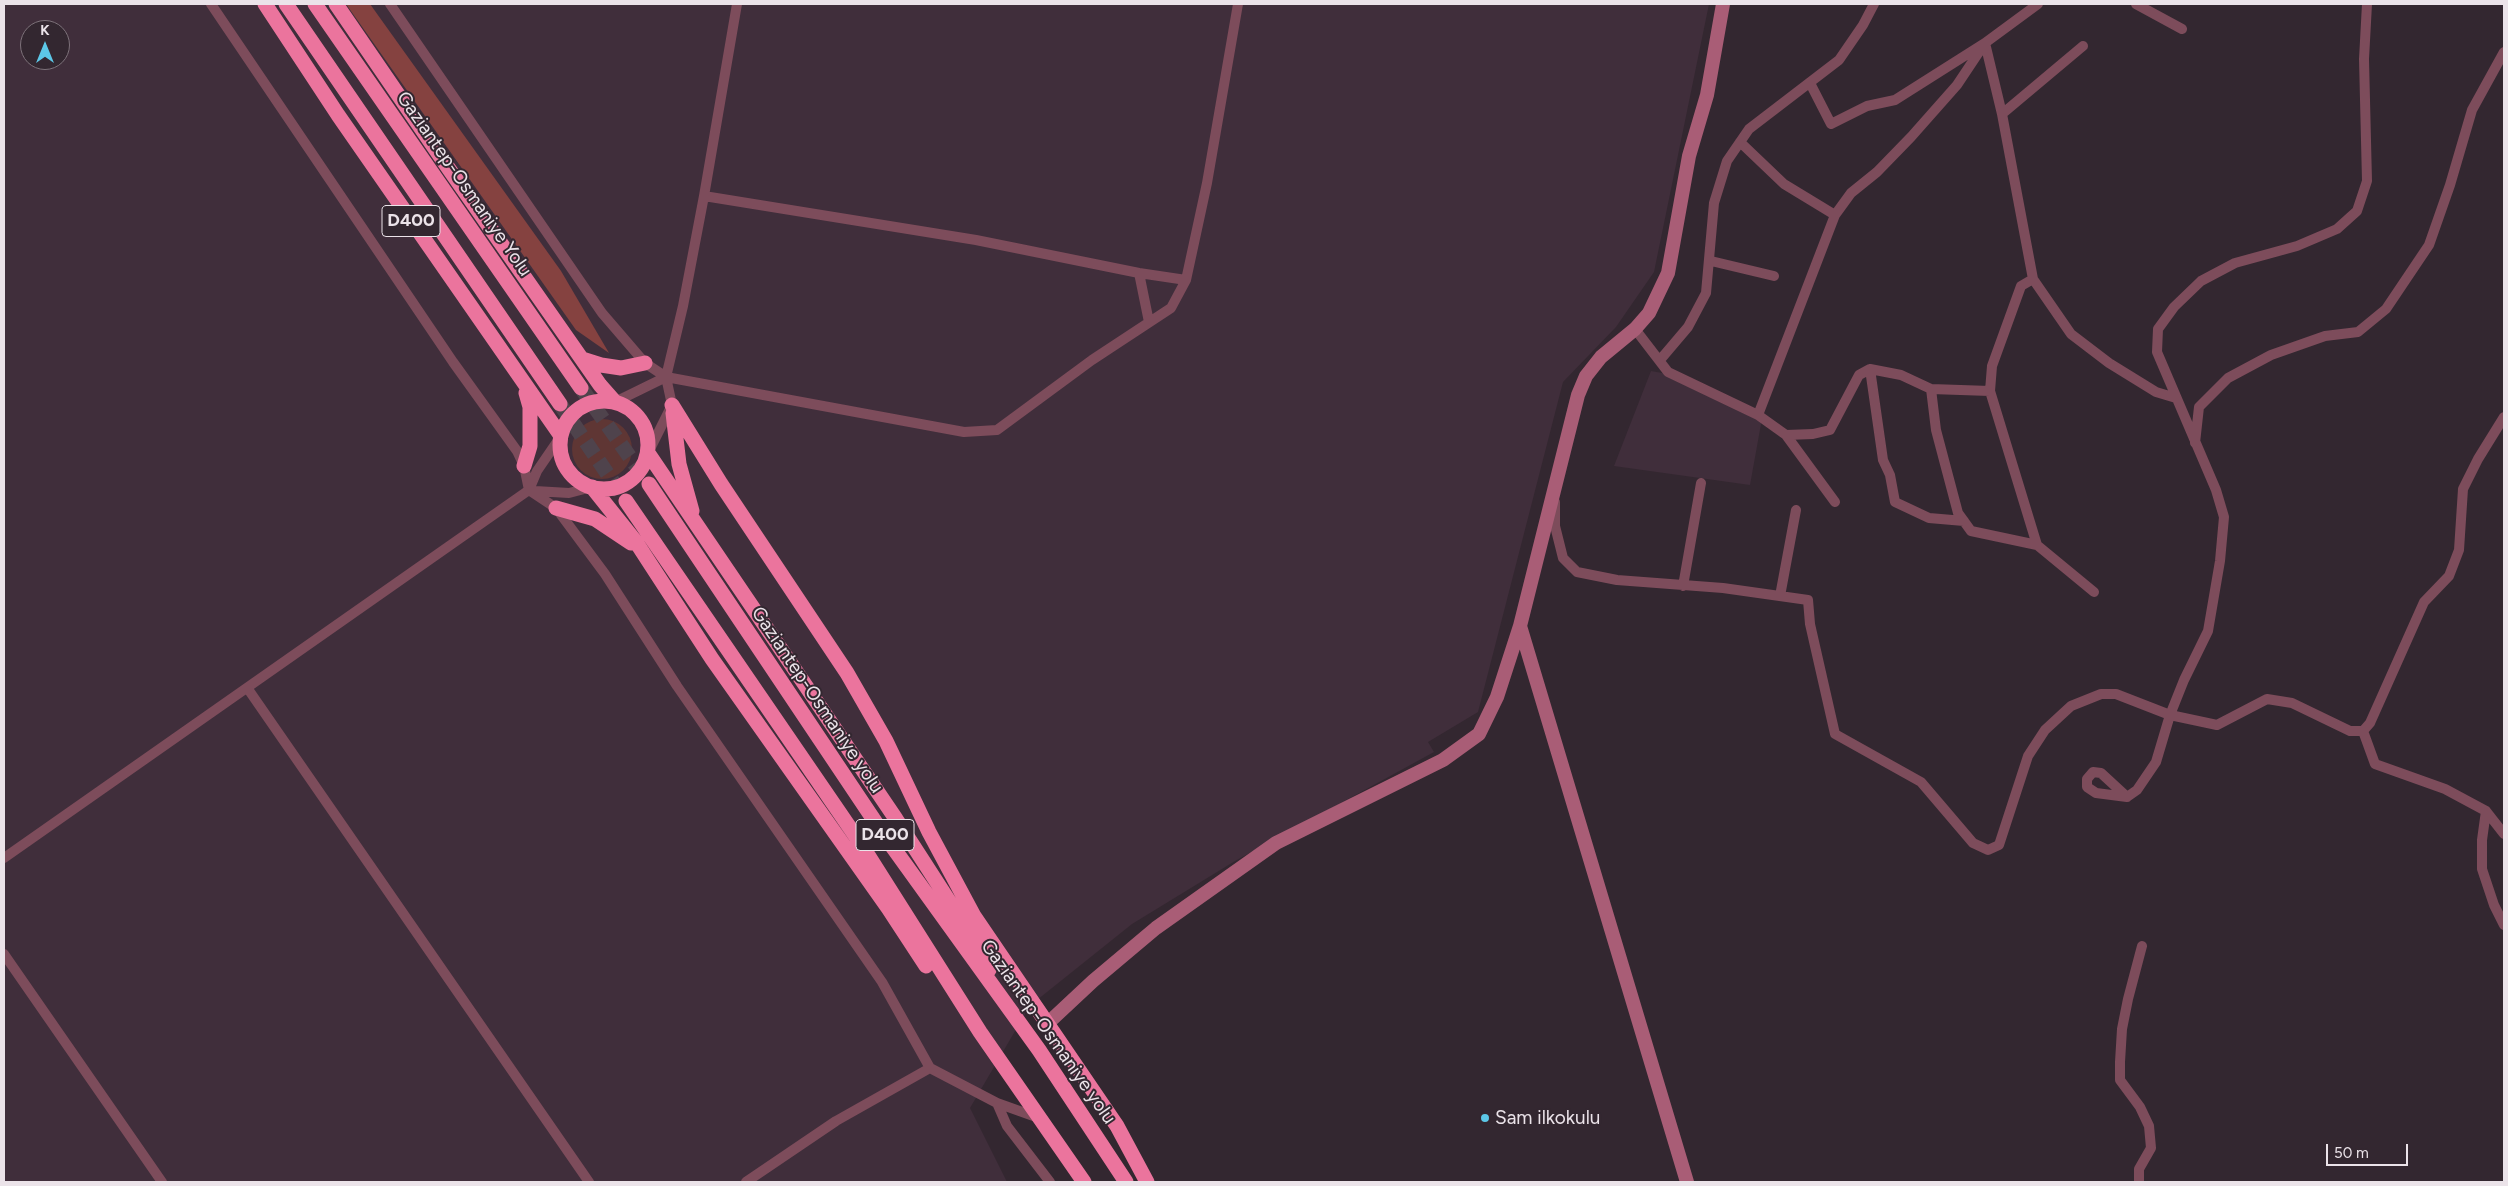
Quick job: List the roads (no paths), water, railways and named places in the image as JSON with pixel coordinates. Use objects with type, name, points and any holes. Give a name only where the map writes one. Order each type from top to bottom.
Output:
[{"type":"highway","name":"D400","points":[[265,4],[338,115],[524,387],[561,436],[560,447],[566,468],[574,476],[592,487],[641,551],[712,659],[882,900],[935,979],[980,1032]]},
{"type":"highway","points":[[286,4],[560,404]]},
{"type":"highway","name":"Gaziantep-Osmaniye Yolu","points":[[315,4],[581,388]]},
{"type":"highway","name":"D400","points":[[336,4],[582,359],[615,402],[624,405],[638,417],[647,434],[648,453],[896,819],[978,946],[1005,1003]]},
{"type":"highway","points":[[582,359],[601,365],[621,368],[645,364]]},
{"type":"highway","name":"D400","points":[[524,387],[530,407],[530,446],[524,466]]},
{"type":"highway","points":[[561,436],[568,420],[580,407],[591,402],[615,402]]},
{"type":"highway","name":"D400","points":[[672,405],[679,464],[696,524]]},
{"type":"highway","points":[[672,405],[720,484],[847,673],[886,741],[955,882],[989,939],[1117,1126],[1147,1182]]},
{"type":"highway","points":[[592,487],[616,487],[628,482],[640,469],[648,453]]},
{"type":"highway","name":"Gaziantep-Osmaniye yolu","points":[[649,484],[884,835],[1039,1050],[1126,1182]]},
{"type":"highway","name":"D400","points":[[626,501],[861,844],[980,1032],[1084,1182]]},
{"type":"highway","name":"D400","points":[[556,508],[594,519],[641,551]]},
{"type":"street","points":[[211,4],[453,362],[517,451],[524,466],[529,490],[556,508],[605,574],[677,686],[882,982],[930,1068],[997,1103],[1039,1118]]},
{"type":"street","points":[[390,4],[602,313],[645,364],[666,377],[964,432],[997,430],[1092,360],[1171,308],[1186,280],[1208,184],[1238,4]]},
{"type":"street","points":[[648,453],[672,405],[666,377],[683,306],[704,196],[736,4]]},
{"type":"street","points":[[1047,1024],[1092,981],[1156,928],[1276,843],[1443,760],[1479,734],[1497,697],[1520,626],[1578,395],[1586,376],[1601,357],[1635,329],[1649,313],[1668,273],[1689,156],[1707,95],[1723,4]]},
{"type":"street","points":[[1660,360],[1688,327],[1706,293],[1711,262],[1714,203],[1726,161],[1749,129],[1839,60],[1863,25],[1874,4]]},
{"type":"street","points":[[1810,83],[1830,124],[1867,106],[1896,100],[1985,43],[2038,4]]},
{"type":"street","points":[[2136,4],[2182,29]]},
{"type":"street","points":[[2127,796],[2137,790],[2156,762],[2170,716],[2184,680],[2208,632],[2222,544],[2224,517],[2216,490],[2157,352],[2158,329],[2174,307],[2201,281],[2235,263],[2297,246],[2337,229],[2357,211],[2367,181],[2364,58],[2367,4]]},
{"type":"street","points":[[1985,43],[2002,114],[2033,279],[2071,334],[2109,363],[2156,392],[2176,398]]},
{"type":"street","points":[[1758,415],[1835,215],[1851,193],[1904,144],[1957,86],[1985,43]]},
{"type":"street","points":[[2002,114],[2083,46]]},
{"type":"street","points":[[2195,444],[2199,407],[2228,378],[2271,355],[2325,336],[2358,332],[2386,309],[2428,245],[2450,185],[2472,110],[2504,52]]},
{"type":"street","points":[[1740,142],[1784,184],[1835,215]]},
{"type":"street","points":[[704,196],[976,240],[1139,273],[1186,280]]},
{"type":"street","points":[[1711,262],[1774,276]]},
{"type":"street","points":[[1139,273],[1149,322]]},
{"type":"street","points":[[2033,279],[2021,286],[1992,366],[1990,391],[2037,545]]},
{"type":"street","points":[[1635,329],[1668,372],[1758,415],[1786,436],[1835,502]]},
{"type":"street","points":[[1786,436],[1813,434],[1830,430],[1859,375],[1870,369],[1901,375],[1931,389],[1990,391]]},
{"type":"street","points":[[1870,369],[1884,460],[1890,475],[1896,502],[1929,518],[1964,521]]},
{"type":"street","points":[[615,402],[666,377]]},
{"type":"street","points":[[1931,389],[1936,430],[1958,513],[1971,531],[2037,545],[2094,592]]},
{"type":"street","points":[[1555,486],[1555,526],[1564,558],[1577,572],[1617,580],[1723,588],[1808,600],[1810,624],[1835,734],[1921,782],[1974,843],[1988,850],[1999,845],[2028,756],[2045,730],[2071,706],[2101,694],[2116,694],[2170,716],[2217,725],[2268,699],[2292,704],[2350,731],[2363,731],[2370,723],[2424,602],[2449,576],[2459,550],[2463,489],[2478,459],[2504,417]]},
{"type":"street","points":[[4,858],[248,689],[529,490],[537,471],[561,436]]},
{"type":"street","points":[[1683,586],[1701,483]]},
{"type":"street","points":[[529,490],[545,494],[569,493],[592,487]]},
{"type":"street","points":[[1780,596],[1796,510]]},
{"type":"street","points":[[1520,626],[1687,1182]]},
{"type":"street","points":[[248,689],[589,1182]]},
{"type":"street","points":[[2363,731],[2374,764],[2445,789],[2486,812],[2504,834]]},
{"type":"street","points":[[2486,812],[2482,840],[2482,869],[2494,905],[2504,925]]},
{"type":"street","points":[[2140,1182],[2139,1170],[2151,1148],[2149,1126],[2140,1107],[2120,1080],[2122,1029],[2142,946]]},
{"type":"street","points":[[4,954],[162,1182]]},
{"type":"street","points":[[746,1182],[836,1121],[930,1068]]},
{"type":"street","points":[[997,1103],[1007,1126],[1050,1182]]},
{"type":"tunnel","points":[[581,388],[649,484]]},
{"type":"tunnel","points":[[560,404],[626,501]]},
{"type":"place","name":"Sam ilkokulu","points":[[1485,1118]]}]
